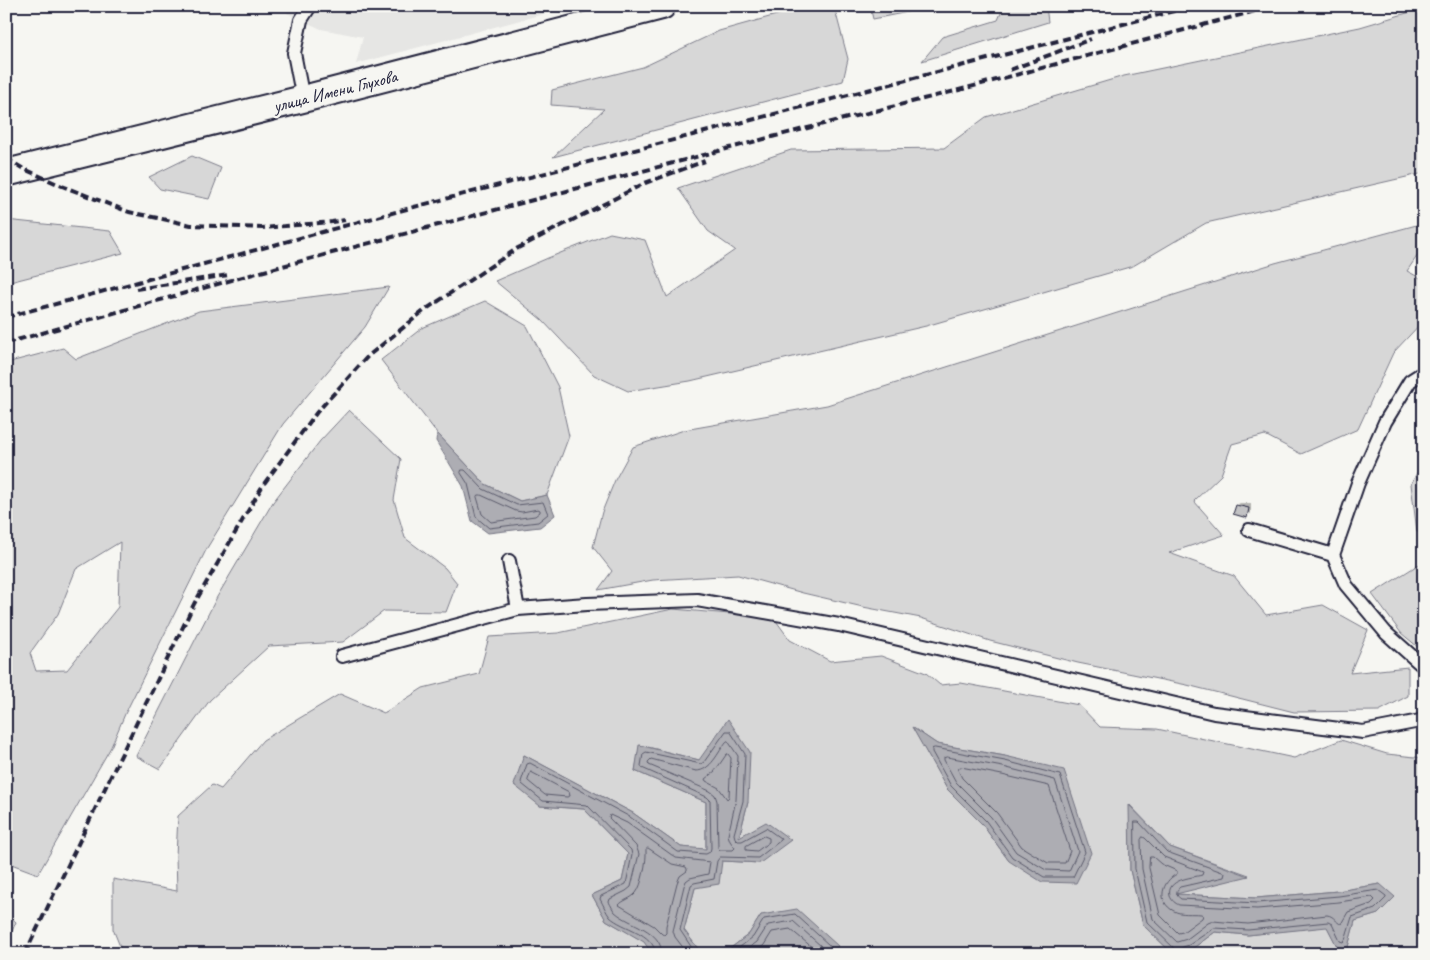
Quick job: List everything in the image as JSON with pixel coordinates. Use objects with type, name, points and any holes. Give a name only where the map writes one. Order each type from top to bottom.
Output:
[{"type":"street","name":"улица Имени Глухова","points":[[6,173],[303,99],[662,6]]},
{"type":"lane","points":[[303,99],[294,53],[301,20],[310,6]]},
{"type":"lane","points":[[1424,372],[1410,381],[1385,422],[1358,483],[1333,555],[1346,585],[1386,633],[1424,667]]},
{"type":"lane","points":[[1249,530],[1333,555]]},
{"type":"lane","points":[[509,562],[518,609]]},
{"type":"lane","points":[[342,656],[518,609],[587,604],[697,600],[839,625],[1214,713],[1363,732],[1420,721],[1424,718]]},
{"type":"shaded area","points":[[285,6],[573,6],[356,64],[363,37],[321,29],[287,13]]},
{"type":"shaded area","points":[[809,6],[834,6],[848,59],[843,81],[553,157],[604,109],[551,105],[552,90],[643,67],[719,31]]},
{"type":"shaded area","points":[[870,6],[918,6],[908,12],[873,19]]},
{"type":"shaded area","points":[[1004,6],[1046,6],[1048,22],[922,61],[942,37],[998,20]]},
{"type":"shaded area","points":[[1424,8],[1424,173],[1206,223],[1133,266],[926,326],[690,381],[628,391],[594,375],[542,320],[495,281],[610,233],[645,240],[667,297],[735,250],[708,231],[678,188],[791,150],[944,148],[986,117],[1124,76],[1360,27]]},
{"type":"shaded area","points":[[192,156],[221,168],[209,199],[160,189],[149,177]]},
{"type":"shaded area","points":[[6,220],[110,231],[123,253],[6,283]]},
{"type":"shaded area","points":[[1424,223],[1424,246],[1407,271],[1424,280],[1424,320],[1393,353],[1358,429],[1301,454],[1265,435],[1232,444],[1221,475],[1194,501],[1224,535],[1169,553],[1234,576],[1266,615],[1323,605],[1368,630],[1350,673],[1408,667],[1408,696],[1379,711],[1294,712],[1187,685],[1078,663],[990,641],[921,618],[803,593],[738,575],[653,580],[598,590],[612,571],[593,547],[602,512],[615,480],[633,447],[684,430],[827,405],[1275,263]]},
{"type":"shaded area","points":[[389,287],[365,327],[283,424],[207,548],[125,714],[111,747],[38,874],[6,862],[6,363],[63,348],[76,359],[199,311]],"holes":[[[120,542],[118,607],[67,670],[36,671],[30,653],[58,614],[76,569]]]},
{"type":"shaded area","points":[[485,301],[527,326],[558,387],[569,436],[547,495],[520,501],[485,484],[437,433],[381,360],[422,328]]},
{"type":"shaded area","points":[[349,410],[401,459],[394,500],[405,538],[445,568],[457,583],[446,612],[384,611],[343,642],[269,646],[210,700],[160,769],[136,756],[217,597],[273,502],[320,441]]},
{"type":"shaded area","points":[[1424,460],[1424,534],[1417,532],[1411,484]]},
{"type":"shaded area","points":[[1424,561],[1424,652],[1401,633],[1372,594]]},
{"type":"shaded area","points":[[673,609],[774,618],[790,640],[830,661],[881,656],[926,673],[940,685],[961,683],[1079,705],[1100,727],[1157,729],[1294,758],[1341,740],[1387,754],[1424,758],[1424,954],[1346,954],[1355,921],[1378,914],[1380,884],[1338,891],[1256,898],[1174,894],[1249,875],[1170,847],[1130,805],[1130,870],[1143,925],[1173,954],[831,954],[838,946],[761,915],[749,934],[723,954],[702,954],[684,930],[695,888],[722,861],[760,863],[739,838],[748,802],[699,760],[640,745],[635,771],[706,802],[706,850],[681,847],[633,813],[524,755],[540,806],[584,809],[628,854],[622,881],[592,895],[606,920],[645,942],[652,954],[123,954],[113,929],[113,879],[177,891],[178,816],[212,785],[221,789],[263,740],[340,694],[384,713],[423,688],[479,674],[489,637],[558,633]],"holes":[[[913,728],[937,744],[1005,756],[1009,861],[982,824],[947,789]]]},
{"type":"shaded area","points":[[6,913],[16,922],[6,945]]},
{"type":"shaded area","points":[[1327,926],[1341,954],[1177,954],[1192,949],[1215,932],[1248,935]]},
{"type":"water","points":[[437,433],[485,484],[520,501],[547,495],[555,515],[540,527],[488,533],[472,521],[463,486],[436,441]]},
{"type":"water","points":[[728,719],[750,752],[748,802],[739,837],[766,822],[791,840],[760,863],[722,861],[719,884],[695,888],[684,930],[702,954],[652,954],[644,942],[606,920],[592,895],[622,881],[628,854],[584,809],[540,806],[514,785],[524,755],[633,813],[681,847],[706,849],[706,802],[635,771],[639,745],[699,760]]},
{"type":"water","points":[[912,727],[937,744],[1005,756],[1064,770],[1091,853],[1076,883],[1042,882],[1009,861],[982,824],[947,789]]},
{"type":"water","points":[[1129,805],[1170,847],[1249,876],[1176,894],[1256,898],[1338,891],[1380,884],[1395,897],[1378,914],[1355,921],[1346,954],[1341,954],[1327,927],[1248,935],[1215,932],[1192,949],[1173,954],[1143,925],[1130,870]]},
{"type":"water","points":[[797,909],[838,946],[831,954],[760,954],[758,951],[754,954],[723,954],[749,934],[761,915]]},
{"type":"building","points":[[1236,505],[1249,508],[1247,518],[1233,514]]},
{"type":"railway","points":[[6,317],[414,207],[1193,6]]},
{"type":"railway","points":[[6,343],[275,268],[1274,6]]},
{"type":"railway","points":[[1010,70],[1091,39]]},
{"type":"railway","points":[[6,158],[22,168],[62,186],[129,212],[191,225],[262,228],[345,220]]},
{"type":"railway","points":[[25,954],[194,604],[263,485],[317,412],[368,356],[425,310],[518,248],[645,183],[705,161]]},
{"type":"railway","points":[[136,289],[228,275]]}]
